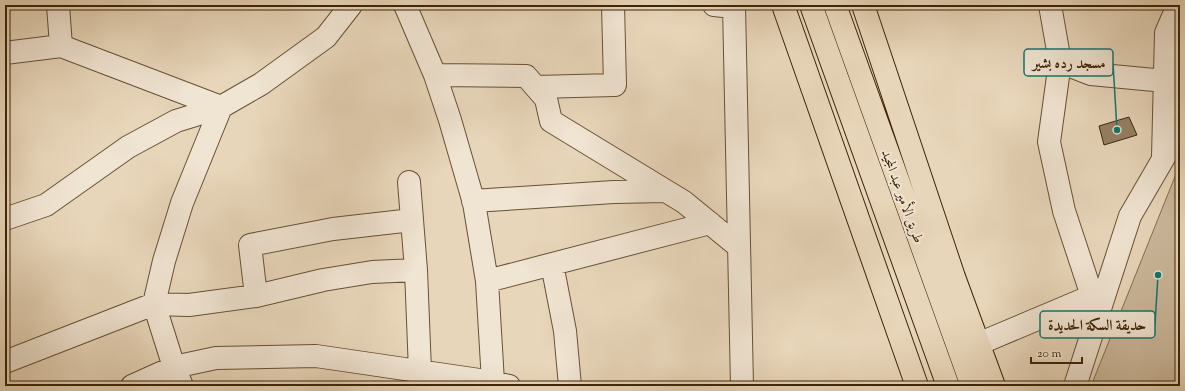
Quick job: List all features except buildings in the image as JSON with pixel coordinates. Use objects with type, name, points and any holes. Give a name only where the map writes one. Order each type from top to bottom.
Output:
[{"type":"main road","points":[[783,5],[917,386]]},
{"type":"main road","points":[[811,5],[948,386]]},
{"type":"main road","name":"طريق الأمير عبد المجيد","points":[[835,5],[972,386]]},
{"type":"main road","points":[[864,5],[954,277],[994,386]]},
{"type":"street","points":[[5,219],[46,205],[128,147],[176,121],[221,107],[261,84],[326,37],[351,5]]},
{"type":"street","points":[[132,386],[178,377],[216,358],[316,356],[420,371],[468,382],[501,384],[487,281],[473,201],[450,120],[435,75],[405,5]]},
{"type":"street","points":[[536,87],[615,84],[614,5]]},
{"type":"street","points":[[1050,5],[1060,62],[1049,142],[1064,210],[1095,305]]},
{"type":"street","points":[[1163,159],[1166,33],[1178,5]]},
{"type":"street","points":[[727,6],[739,247],[742,386]]},
{"type":"street","points":[[61,46],[63,10]]},
{"type":"street","points":[[5,54],[61,46],[221,107]]},
{"type":"street","points":[[1060,62],[1091,74],[1165,81]]},
{"type":"street","points":[[435,75],[526,76],[546,99],[551,121],[684,202],[739,247]]},
{"type":"street","points":[[178,377],[154,304],[164,261],[182,203],[221,107]]},
{"type":"street","points":[[1074,386],[1095,305],[1130,216],[1180,130]]},
{"type":"street","points":[[409,182],[416,270],[420,371]]},
{"type":"street","points":[[473,201],[614,192],[665,191]]},
{"type":"street","points":[[256,296],[250,245],[333,229],[412,220]]},
{"type":"street","points":[[487,281],[710,223]]},
{"type":"street","points":[[552,264],[565,331],[570,386]]},
{"type":"street","points":[[5,362],[154,304],[189,305],[256,296],[323,280],[372,272],[416,270]]},
{"type":"street","points":[[978,344],[1095,305]]},
{"type":"shaded area","points":[[1180,164],[1180,386],[1091,386]]},
{"type":"place","name":"مسجد رده بشير","points":[[1117,130]]},
{"type":"place","name":"حديقة السكة الحديدة","points":[[1158,275]]}]
